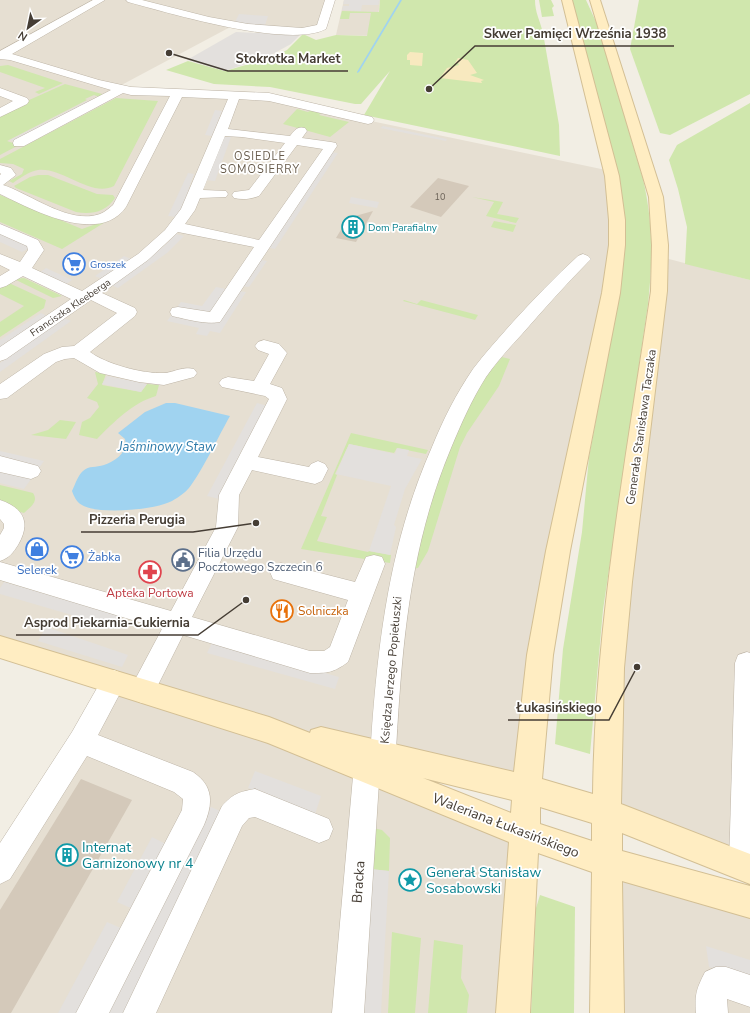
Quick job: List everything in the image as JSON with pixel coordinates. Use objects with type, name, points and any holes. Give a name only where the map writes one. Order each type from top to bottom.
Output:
[{"type":"main road","points":[[513,1013],[526,834],[527,789],[532,729],[545,623],[608,307],[617,245],[617,220],[612,176],[567,0]]},
{"type":"main road","name":"Generała Stanisława Taczaka","points":[[595,0],[652,182],[658,210],[660,245],[660,276],[657,308],[616,620],[609,716],[607,814],[607,1013]]},
{"type":"main road","name":"Waleriana Łukasińskiego","points":[[0,647],[375,763],[527,789],[607,814],[746,868]]},
{"type":"main road","name":"Waleriana Łukasińskiego","points":[[375,763],[526,834],[608,862],[750,902]]},
{"type":"street","points":[[1,52],[80,0]]},
{"type":"street","points":[[1,52],[100,0]]},
{"type":"street","points":[[131,0],[234,26],[261,30],[305,31],[322,27],[330,0]]},
{"type":"street","points":[[1,52],[121,89],[138,92],[277,98],[368,120]]},
{"type":"street","points":[[18,143],[121,89]]},
{"type":"street","points":[[0,92],[23,101],[0,113]]},
{"type":"street","points":[[0,189],[71,219],[92,219],[112,214],[119,207],[177,94]]},
{"type":"street","name":"Franciszka Kleeberga","points":[[0,355],[151,251],[175,227],[188,210],[235,95]]},
{"type":"street","points":[[203,334],[330,146],[297,135],[220,132]]},
{"type":"street","points":[[239,195],[249,195],[254,193],[297,135]]},
{"type":"street","points":[[0,169],[6,171],[9,175],[0,182]]},
{"type":"street","points":[[195,194],[221,194]]},
{"type":"street","points":[[175,227],[212,233],[263,245]]},
{"type":"street","points":[[0,228],[28,240],[35,246],[36,250],[32,259],[21,269],[0,283]]},
{"type":"street","name":"Księdza Jerzego Popiełuszki","points":[[375,763],[395,610],[410,533],[420,498],[432,467],[456,415],[484,367],[543,299],[583,258]]},
{"type":"street","points":[[0,259],[86,296],[129,312],[78,352],[62,353],[50,358],[0,393]]},
{"type":"street","points":[[178,312],[214,318]]},
{"type":"street","points":[[259,388],[278,353],[273,348],[264,346]]},
{"type":"street","points":[[78,352],[106,369],[139,376],[164,379],[188,373]]},
{"type":"street","points":[[142,691],[227,527],[229,519],[227,501],[229,495],[278,399],[278,396],[274,392],[228,382]]},
{"type":"street","points":[[247,462],[315,476],[318,469]]},
{"type":"street","points":[[0,464],[31,471]]},
{"type":"street","points":[[0,508],[10,515],[16,526],[14,532],[0,552]]},
{"type":"street","points":[[0,571],[177,622],[290,657],[310,662],[328,662],[339,654],[374,564]]},
{"type":"street","points":[[281,572],[362,594]]},
{"type":"street","name":"Waleriana Łukasińskiego","points":[[746,868],[748,663]]},
{"type":"street","points":[[0,869],[81,741],[114,682]]},
{"type":"street","points":[[81,741],[191,786],[196,794],[197,803],[194,815],[92,1013]]},
{"type":"street","name":"Bracka","points":[[348,1013],[375,763]]},
{"type":"street","points":[[139,1013],[232,816],[242,805],[255,803],[319,829]]},
{"type":"street","points":[[712,1013],[711,993],[716,983],[726,983],[737,997]]},
{"type":"shaded area","points":[[0,0],[327,0],[320,25],[305,30],[234,25],[114,89],[261,98],[606,170],[613,209],[607,285],[520,781],[263,722],[0,641]]},
{"type":"shaded area","points":[[344,0],[380,0],[376,36],[336,35]]},
{"type":"shaded area","points":[[344,0],[379,0],[380,1],[378,2],[380,3],[378,4],[379,5],[362,5],[361,11],[342,10],[343,6],[349,6],[349,4],[343,4]]},
{"type":"shaded area","points":[[239,14],[268,16],[265,25],[262,27],[235,22]]},
{"type":"shaded area","points":[[236,32],[300,35],[291,44],[269,56],[225,71],[187,60]]},
{"type":"shaded area","points":[[87,101],[96,103],[19,143],[10,140]]},
{"type":"shaded area","points":[[215,110],[222,111],[212,136],[205,135]]},
{"type":"shaded area","points":[[383,126],[447,139],[446,141],[380,128]]},
{"type":"shaded area","points":[[223,137],[231,137],[215,181],[206,180]]},
{"type":"shaded area","points":[[330,152],[338,153],[275,249],[266,247]]},
{"type":"shaded area","points":[[188,173],[194,174],[184,202],[177,217],[168,216]]},
{"type":"shaded area","points":[[351,197],[379,202],[377,208],[349,203]]},
{"type":"shaded area","points":[[0,233],[31,247],[22,252],[0,242]]},
{"type":"shaded area","points":[[176,234],[184,236],[167,253],[118,288],[111,285],[163,247]]},
{"type":"shaded area","points":[[124,256],[131,259],[102,279],[95,276]]},
{"type":"shaded area","points":[[247,257],[267,261],[249,287],[240,286],[238,291],[246,292],[220,333],[210,331],[207,336],[196,334],[199,328],[167,321],[181,302],[202,306],[216,287],[226,289]]},
{"type":"shaded area","points":[[665,258],[750,280],[750,863],[614,810],[613,743]]},
{"type":"shaded area","points":[[46,268],[72,280],[65,285],[39,273]]},
{"type":"shaded area","points":[[41,313],[47,316],[0,348],[0,340]]},
{"type":"shaded area","points":[[64,318],[71,321],[0,372],[0,363]]},
{"type":"shaded area","points":[[107,376],[147,384],[141,392],[102,384]]},
{"type":"shaded area","points":[[257,403],[268,406],[219,499],[207,496]]},
{"type":"shaded area","points":[[349,444],[395,454],[397,448],[409,450],[407,456],[422,459],[405,489],[394,525],[396,527],[390,555],[369,551],[391,486],[336,474]]},
{"type":"shaded area","points":[[0,451],[44,461],[24,489],[0,483]]},
{"type":"shaded area","points":[[4,582],[123,616],[116,628],[0,594],[0,588]]},
{"type":"shaded area","points":[[46,627],[128,655],[122,667],[38,641]]},
{"type":"shaded area","points":[[213,641],[339,677],[335,689],[207,653]]},
{"type":"shaded area","points":[[99,685],[310,753],[518,839],[505,1013],[0,1013],[0,843],[89,707]]},
{"type":"shaded area","points":[[255,771],[321,796],[315,814],[248,788]]},
{"type":"shaded area","points":[[211,807],[225,813],[128,1013],[108,1013]]},
{"type":"shaded area","points":[[152,837],[168,845],[81,1013],[58,1013],[107,922],[123,929],[133,909],[117,902]]},
{"type":"shaded area","points":[[370,869],[389,871],[381,1013],[359,1013]]},
{"type":"shaded area","points":[[615,877],[750,912],[750,1013],[615,1013]]},
{"type":"shaded area","points":[[706,946],[750,960],[750,980],[709,967]]},
{"type":"green space","points":[[380,0],[535,0],[543,33],[559,125],[560,156],[364,115],[390,71],[361,104],[355,104],[270,87],[214,84],[166,70],[188,61],[225,71],[270,58],[287,50],[303,34],[316,40],[336,35],[367,36],[371,13],[350,13],[349,19],[340,19],[342,11],[379,12]]},
{"type":"green space","points":[[539,0],[551,0],[554,6],[552,8],[554,16],[542,17]]},
{"type":"green space","points":[[572,0],[586,0],[597,24],[643,179],[649,211],[651,241],[651,272],[648,304],[603,610],[590,754],[555,744],[563,649],[582,532],[589,457],[620,292],[625,247],[625,219],[618,176]]},
{"type":"green space","points":[[639,0],[750,0],[750,94],[670,135],[660,133],[630,49]]},
{"type":"green space","points":[[8,65],[63,83],[39,94],[35,92],[45,88],[0,72],[0,66]]},
{"type":"green space","points":[[65,84],[106,95],[102,98],[94,95],[85,99],[87,100],[7,141],[19,145],[0,155],[0,113]]},
{"type":"green space","points":[[116,98],[158,101],[114,186],[105,189],[96,188],[48,170],[35,171],[25,175],[13,183],[9,181],[22,174],[24,169],[13,164],[0,163],[0,159]]},
{"type":"green space","points":[[750,103],[750,280],[685,264],[687,227],[669,160],[677,145]]},
{"type":"green space","points":[[297,109],[308,112],[311,110],[322,112],[319,115],[349,122],[330,137],[283,124]]},
{"type":"green space","points":[[48,175],[97,194],[113,195],[115,198],[107,207],[103,209],[93,213],[82,213],[76,212],[14,186],[30,177]]},
{"type":"green space","points":[[0,195],[82,229],[110,219],[62,249],[0,222]]},
{"type":"green space","points":[[472,197],[503,202],[497,214],[519,218],[516,223],[486,216],[494,202]]},
{"type":"green space","points":[[494,221],[516,225],[513,232],[491,227]]},
{"type":"green space","points":[[24,278],[62,296],[53,298],[14,279]]},
{"type":"green space","points":[[9,283],[46,300],[44,308],[0,337],[0,322],[24,306],[0,294],[0,288]]},
{"type":"green space","points":[[421,300],[478,315],[475,320],[403,301],[417,304]]},
{"type":"green space","points":[[502,357],[510,359],[499,386],[467,433],[460,447],[428,551],[418,568],[411,569],[448,447],[480,383]]},
{"type":"green space","points":[[95,372],[106,374],[102,385],[141,392],[147,384],[159,385],[156,396],[131,408],[97,439],[79,435],[82,422],[90,418],[99,407],[97,402],[87,398],[98,384]]},
{"type":"green space","points":[[60,420],[76,422],[66,439],[31,435],[48,430]]},
{"type":"green space","points":[[351,433],[428,450],[426,454],[397,448],[394,453],[349,444],[335,474],[337,475],[321,516],[327,517],[317,541],[368,552],[391,555],[390,563],[301,549]]},
{"type":"green space","points":[[0,485],[33,493],[35,496],[34,502],[24,513],[0,506]]},
{"type":"green space","points":[[373,828],[382,830],[390,838],[389,871],[370,869]]},
{"type":"green space","points":[[540,895],[575,907],[574,1013],[531,1013],[536,908]]},
{"type":"green space","points":[[392,932],[421,938],[415,1013],[388,1013]]},
{"type":"green space","points":[[434,940],[463,945],[461,978],[469,995],[467,1013],[428,1013]]},
{"type":"sand","points":[[410,52],[423,53],[422,66],[410,65],[410,60],[407,60],[407,55]]},
{"type":"sand","points":[[458,58],[468,60],[477,73],[470,75],[484,80],[481,81],[482,83],[440,78],[447,68],[459,65],[458,63],[455,63]]},
{"type":"water","name":"Jaśminowy Staw","points":[[166,403],[175,403],[230,416],[205,463],[189,488],[172,501],[153,507],[140,509],[113,511],[100,510],[90,508],[78,502],[72,491],[81,473],[85,469],[104,465],[117,458],[125,448],[125,439],[118,433],[145,412]]},
{"type":"building","points":[[438,178],[469,186],[441,217],[410,207]]},
{"type":"building","points":[[373,211],[356,242],[336,238],[348,218]]},
{"type":"building","name":"Internat Garnizonowy nr 4","points":[[81,779],[132,800],[11,1013],[0,1013],[0,910]]},
{"type":"waterway","points":[[358,72],[401,0]]},
{"type":"place","name":"Stokrotka Market","points":[[169,53]]},
{"type":"place","name":"Skwer Pamięci Września 1938","points":[[429,89]]},
{"type":"place","name":"Dom Parafialny","points":[[353,227]]},
{"type":"place","name":"Groszek","points":[[74,264]]},
{"type":"place","name":"Pizzeria Perugia","points":[[256,523]]},
{"type":"place","name":"Selerek","points":[[37,549]]},
{"type":"place","name":"Żabka","points":[[72,557]]},
{"type":"place","name":"Filia Urzędu Pocztowego Szczecin 6","points":[[183,560]]},
{"type":"place","name":"Apteka Portowa","points":[[150,572]]},
{"type":"place","name":"Asprod Piekarnia-Cukiernia","points":[[246,600]]},
{"type":"place","name":"Solniczka","points":[[282,611]]},
{"type":"place","name":"Łukasińskiego","points":[[637,667]]},
{"type":"place","name":"Internat Garnizonowy nr 4","points":[[67,855]]},
{"type":"place","name":"Generał Stanisław Sosabowski","points":[[410,880]]},
{"type":"district","name":"OSIEDLE SOMOSIERRY","points":[[260,162]]}]
